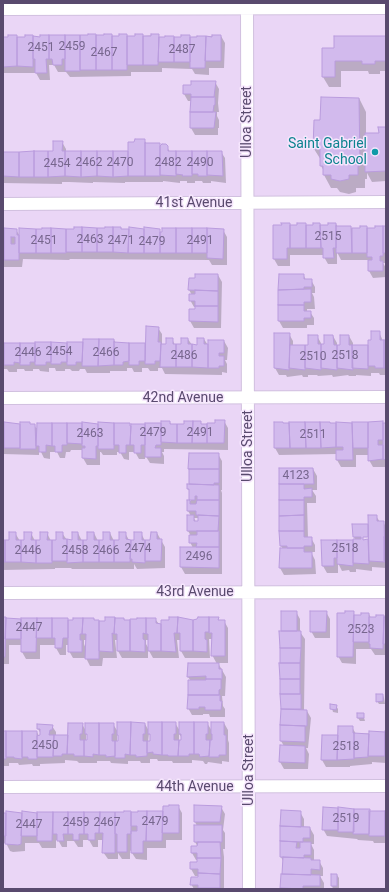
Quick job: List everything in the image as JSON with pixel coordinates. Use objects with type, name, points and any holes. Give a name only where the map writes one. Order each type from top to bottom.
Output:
[{"type":"street","points":[[3,9],[247,6],[386,8]]},
{"type":"street","name":"Ulloa Street","points":[[247,6],[250,889]]},
{"type":"street","name":"41st Avenue","points":[[3,204],[386,202]]},
{"type":"street","name":"42nd Avenue","points":[[3,398],[386,397]]},
{"type":"street","name":"43rd Avenue","points":[[3,593],[386,592]]},
{"type":"street","name":"44th Avenue","points":[[3,787],[386,786]]},
{"type":"shaded area","points":[[3,3],[386,3],[386,889],[3,889]]},
{"type":"building","points":[[96,34],[96,70],[80,70],[80,35]]},
{"type":"building","points":[[112,34],[112,70],[96,70],[96,35]]},
{"type":"building","points":[[119,34],[127,34],[127,70],[112,70],[112,36],[119,36]]},
{"type":"building","points":[[135,34],[143,34],[143,65],[127,65],[127,36],[135,36]]},
{"type":"building","points":[[151,34],[159,34],[158,65],[143,65],[143,36],[151,36]]},
{"type":"building","points":[[8,35],[17,35],[17,66],[3,67],[3,37],[8,37]]},
{"type":"building","points":[[25,35],[33,35],[33,67],[17,66],[17,37],[25,37]]},
{"type":"building","points":[[40,35],[49,35],[49,59],[46,59],[47,73],[35,73],[35,59],[33,59],[33,36],[40,37]]},
{"type":"building","points":[[49,35],[65,35],[65,59],[62,59],[62,65],[53,65],[52,59],[49,59]]},
{"type":"building","points":[[65,35],[80,35],[80,71],[65,71]]},
{"type":"building","points":[[181,35],[190,35],[190,62],[174,62],[174,37],[181,37]]},
{"type":"building","points":[[212,35],[221,35],[221,61],[205,61],[206,36],[212,37]]},
{"type":"building","points":[[174,36],[174,62],[158,62],[159,37]]},
{"type":"building","points":[[206,36],[205,68],[190,68],[190,37]]},
{"type":"building","points":[[334,36],[386,36],[386,61],[375,61],[375,64],[362,64],[362,61],[335,61],[335,77],[322,77],[322,48],[334,48]]},
{"type":"building","points":[[191,81],[216,81],[214,97],[191,97],[191,94],[183,94],[183,85],[191,85]]},
{"type":"building","points":[[191,97],[215,97],[213,112],[190,112]]},
{"type":"building","points":[[321,97],[359,98],[360,166],[358,166],[358,175],[349,175],[349,179],[340,181],[331,179],[331,175],[323,175],[323,166],[320,166],[320,149],[313,149],[314,120],[320,120]]},
{"type":"building","points":[[190,112],[216,112],[214,128],[190,128]]},
{"type":"building","name":"Saint Gabriel School","points":[[378,127],[386,127],[386,171],[365,172],[365,133],[379,133]]},
{"type":"building","points":[[135,139],[145,139],[145,176],[128,176],[128,142],[134,142]]},
{"type":"building","points":[[53,141],[63,141],[62,151],[65,151],[65,176],[48,177],[48,151],[53,151]]},
{"type":"building","points":[[145,143],[160,143],[160,176],[145,176]]},
{"type":"building","points":[[162,144],[166,144],[168,146],[168,151],[176,151],[176,176],[160,175],[160,146]]},
{"type":"building","points":[[34,151],[48,151],[48,177],[34,177]]},
{"type":"building","points":[[34,151],[34,177],[19,177],[19,152]]},
{"type":"building","points":[[65,151],[81,151],[81,177],[65,176]]},
{"type":"building","points":[[81,151],[97,151],[97,176],[81,177]]},
{"type":"building","points":[[97,151],[113,151],[113,177],[97,176]]},
{"type":"building","points":[[113,151],[128,151],[128,176],[113,177]]},
{"type":"building","points":[[176,151],[192,151],[192,176],[182,176],[183,175],[176,174]]},
{"type":"building","points":[[192,151],[207,151],[207,176],[192,174]]},
{"type":"building","points":[[207,151],[222,151],[223,176],[207,175]]},
{"type":"building","points":[[3,152],[19,152],[19,177],[3,176]]},
{"type":"building","points":[[281,223],[290,223],[290,248],[287,248],[287,259],[273,259],[273,225],[282,225]]},
{"type":"building","points":[[297,223],[306,223],[306,248],[290,248],[290,225],[297,225]]},
{"type":"building","points":[[313,223],[320,223],[321,248],[306,248],[306,225],[313,225]]},
{"type":"building","points":[[328,223],[336,223],[336,248],[333,248],[334,258],[323,258],[323,248],[321,248],[320,225],[328,225]]},
{"type":"building","points":[[336,226],[351,226],[352,253],[336,253]]},
{"type":"building","points":[[360,226],[367,226],[367,253],[352,253],[352,228],[360,228]]},
{"type":"building","points":[[375,226],[383,226],[383,256],[380,256],[380,261],[383,261],[383,271],[368,271],[368,260],[372,260],[372,257],[367,257],[367,228],[375,228]]},
{"type":"building","points":[[383,226],[386,226],[386,253],[383,253]]},
{"type":"building","points":[[74,227],[82,227],[82,252],[66,252],[66,229],[74,229]]},
{"type":"building","points":[[82,227],[97,228],[97,252],[82,252]]},
{"type":"building","points":[[113,227],[113,252],[97,252],[97,228]]},
{"type":"building","points":[[113,227],[129,229],[128,253],[113,252]]},
{"type":"building","points":[[129,227],[144,229],[144,253],[128,253]]},
{"type":"building","points":[[144,227],[160,229],[160,253],[144,253]]},
{"type":"building","points":[[4,228],[17,229],[17,235],[19,235],[19,260],[4,260]],"holes":[[[11,237],[15,237],[15,244],[11,244]]]},
{"type":"building","points":[[19,228],[36,229],[36,253],[19,253]]},
{"type":"building","points":[[51,228],[51,253],[36,253],[36,229]]},
{"type":"building","points":[[51,228],[66,229],[66,253],[51,253]]},
{"type":"building","points":[[162,228],[176,228],[176,253],[160,253],[160,232],[162,232]]},
{"type":"building","points":[[176,228],[192,228],[192,253],[176,253]]},
{"type":"building","points":[[192,228],[207,228],[207,253],[192,253]]},
{"type":"building","points":[[207,228],[224,229],[223,259],[207,258]]},
{"type":"building","points":[[195,274],[218,274],[218,291],[188,290],[189,278],[195,278]]},
{"type":"building","points":[[279,274],[304,274],[304,279],[312,279],[312,287],[304,287],[304,289],[278,290]]},
{"type":"building","points":[[311,289],[311,302],[304,302],[304,305],[278,305],[278,290]]},
{"type":"building","points":[[195,290],[218,291],[218,306],[195,306],[195,301],[189,301],[189,294],[195,294]]},
{"type":"building","points":[[278,305],[304,305],[304,311],[311,311],[311,318],[304,318],[304,321],[278,321]]},
{"type":"building","points":[[195,306],[218,306],[218,322],[189,321],[189,309],[195,309]]},
{"type":"building","points":[[146,326],[159,327],[158,342],[161,342],[160,361],[155,361],[155,364],[145,364]]},
{"type":"building","points":[[371,331],[380,331],[380,340],[384,340],[384,368],[368,366],[368,340],[371,340]]},
{"type":"building","points":[[274,333],[290,333],[289,370],[274,368]]},
{"type":"building","points":[[308,335],[318,335],[318,344],[321,344],[321,370],[305,368],[305,345],[308,345]]},
{"type":"building","points":[[324,335],[333,335],[334,345],[337,345],[337,370],[321,368],[321,344],[324,344]]},
{"type":"building","points":[[340,335],[349,335],[349,345],[352,345],[353,370],[337,368],[337,345],[340,345]]},
{"type":"building","points":[[166,338],[173,338],[173,344],[176,344],[176,367],[160,367],[161,344],[166,344]]},
{"type":"building","points":[[181,338],[188,338],[188,344],[192,344],[192,367],[176,367],[176,344],[181,344]]},
{"type":"building","points":[[197,338],[204,338],[204,344],[208,344],[208,368],[192,367],[192,344],[197,345]]},
{"type":"building","points":[[83,339],[99,339],[98,366],[82,366]]},
{"type":"building","points":[[99,339],[114,339],[114,365],[98,366]]},
{"type":"building","points":[[208,340],[224,340],[224,353],[219,353],[219,356],[224,356],[224,366],[219,366],[219,368],[208,368]]},
{"type":"building","points":[[384,340],[386,340],[386,368],[384,368]]},
{"type":"building","points":[[35,342],[51,342],[51,362],[46,362],[46,365],[35,365]]},
{"type":"building","points":[[51,342],[67,343],[67,362],[61,362],[61,364],[51,364]]},
{"type":"building","points":[[67,342],[83,342],[82,362],[76,362],[76,365],[67,365]]},
{"type":"building","points":[[114,342],[129,343],[129,361],[123,362],[123,365],[114,365]]},
{"type":"building","points":[[4,343],[20,343],[20,363],[14,362],[14,365],[4,365]]},
{"type":"building","points":[[20,343],[35,343],[35,362],[30,362],[30,365],[20,365]]},
{"type":"building","points":[[129,343],[145,343],[145,361],[139,361],[139,365],[129,365]]},
{"type":"building","points":[[290,345],[305,345],[305,370],[289,368]]},
{"type":"building","points":[[352,345],[368,345],[368,369],[352,368]]},
{"type":"building","points":[[215,420],[225,420],[224,443],[207,443],[207,423],[215,423]]},
{"type":"building","points":[[161,421],[170,421],[170,424],[177,424],[177,443],[161,442]]},
{"type":"building","points":[[184,421],[193,421],[192,443],[177,443],[177,424],[184,424]]},
{"type":"building","points":[[193,421],[201,421],[201,424],[207,424],[207,443],[192,443]]},
{"type":"building","points":[[383,421],[383,440],[378,440],[378,445],[383,445],[383,459],[368,461],[368,422]]},
{"type":"building","points":[[4,422],[20,424],[20,448],[4,448]]},
{"type":"building","points":[[20,422],[30,422],[30,424],[35,424],[36,449],[20,449]]},
{"type":"building","points":[[82,422],[98,424],[98,446],[96,446],[96,459],[82,458],[82,448],[85,448],[85,446],[82,446]]},
{"type":"building","points":[[98,422],[114,423],[114,449],[98,449]]},
{"type":"building","points":[[274,422],[289,423],[290,448],[274,448]]},
{"type":"building","points":[[289,422],[305,422],[306,448],[290,448]]},
{"type":"building","points":[[305,422],[320,422],[321,448],[306,448]]},
{"type":"building","points":[[320,422],[336,423],[336,447],[321,448]]},
{"type":"building","points":[[336,422],[352,423],[353,460],[336,460],[336,450],[343,450],[343,447],[336,447]]},
{"type":"building","points":[[352,422],[368,422],[368,448],[353,448]]},
{"type":"building","points":[[37,423],[52,423],[52,446],[46,445],[46,452],[39,452],[39,446],[36,446]]},
{"type":"building","points":[[52,423],[67,423],[67,445],[62,445],[62,452],[55,452],[55,446],[52,446]]},
{"type":"building","points":[[67,423],[82,423],[82,444],[67,443]]},
{"type":"building","points":[[114,423],[130,423],[130,445],[126,445],[126,453],[119,453],[119,445],[114,445]]},
{"type":"building","points":[[145,423],[161,423],[161,445],[156,445],[155,448],[161,448],[161,457],[145,457]]},
{"type":"building","points":[[383,423],[386,423],[386,460],[383,459]]},
{"type":"building","points":[[131,424],[145,424],[145,445],[141,445],[141,453],[134,453],[134,445],[130,445]]},
{"type":"building","points":[[189,453],[219,453],[219,469],[188,469]]},
{"type":"building","points":[[279,468],[313,468],[314,484],[279,484]]},
{"type":"building","points":[[189,469],[219,469],[219,483],[214,483],[214,485],[189,484]]},
{"type":"building","points":[[187,484],[219,485],[219,500],[197,500],[197,496],[195,496],[195,500],[189,500],[189,489],[187,489]]},
{"type":"building","points":[[279,484],[304,484],[304,489],[312,488],[312,497],[304,497],[304,500],[279,500]]},
{"type":"building","points":[[187,500],[190,500],[190,504],[196,504],[197,500],[219,500],[219,516],[196,515],[196,511],[187,511]]},
{"type":"building","points":[[279,500],[304,500],[304,515],[279,516]]},
{"type":"building","points":[[187,515],[194,515],[194,521],[198,521],[198,515],[219,516],[218,531],[187,531]]},
{"type":"building","points":[[304,515],[304,531],[279,531],[279,516]]},
{"type":"building","points":[[368,515],[377,515],[377,521],[384,521],[385,562],[369,561]]},
{"type":"building","points":[[352,524],[368,524],[368,537],[363,537],[363,540],[368,539],[369,564],[353,563],[353,539],[361,539],[361,537],[353,537]]},
{"type":"building","points":[[197,531],[219,531],[219,547],[196,547],[197,543],[189,543],[189,535],[197,535]]},
{"type":"building","points":[[279,531],[304,531],[304,537],[312,537],[312,546],[304,546],[304,548],[287,548],[287,546],[280,546]]},
{"type":"building","points":[[9,532],[16,532],[16,540],[21,540],[21,562],[5,562],[5,540],[9,540]]},
{"type":"building","points":[[24,532],[32,532],[31,540],[36,540],[36,563],[21,562],[21,540],[24,540]]},
{"type":"building","points":[[40,532],[48,532],[47,540],[52,540],[52,563],[36,563],[36,540],[40,540]]},
{"type":"building","points":[[56,532],[63,532],[63,539],[67,539],[67,561],[52,561],[52,540],[56,540]]},
{"type":"building","points":[[72,532],[78,532],[78,540],[83,540],[83,562],[67,563],[67,539],[72,540]]},
{"type":"building","points":[[87,532],[94,532],[94,540],[99,540],[99,562],[83,562],[83,540],[87,540]]},
{"type":"building","points":[[103,532],[110,532],[110,540],[114,540],[114,562],[99,562],[99,540],[103,540]]},
{"type":"building","points":[[119,532],[126,532],[126,539],[131,540],[130,562],[114,562],[114,540],[119,540]]},
{"type":"building","points":[[134,532],[142,532],[142,540],[145,540],[145,563],[132,562],[132,559],[130,559],[131,540],[134,540]]},
{"type":"building","points":[[151,532],[157,532],[157,539],[162,539],[161,561],[145,561],[145,540],[150,540]]},
{"type":"building","points":[[384,537],[386,537],[386,561],[384,561]]},
{"type":"building","points":[[3,540],[5,540],[5,562],[3,562]]},
{"type":"building","points":[[321,540],[337,540],[337,558],[334,558],[334,566],[322,566]]},
{"type":"building","points":[[337,540],[353,540],[353,566],[337,564]]},
{"type":"building","points":[[180,547],[219,547],[219,568],[180,567]]},
{"type":"building","points":[[280,548],[304,548],[304,552],[312,552],[312,568],[279,568]]},
{"type":"building","points":[[281,611],[297,611],[297,631],[281,631]]},
{"type":"building","points":[[310,611],[327,611],[326,632],[310,632]]},
{"type":"building","points":[[345,611],[354,611],[353,657],[337,657],[337,613],[345,613]]},
{"type":"building","points":[[361,613],[369,613],[369,642],[353,642],[354,615],[361,615]]},
{"type":"building","points":[[376,615],[384,615],[383,649],[370,648],[369,644],[369,617],[376,617]]},
{"type":"building","points":[[3,617],[6,617],[5,657],[3,657]]},
{"type":"building","points":[[105,617],[115,617],[114,634],[112,633],[113,652],[99,651],[99,621],[105,621]]},
{"type":"building","points":[[169,617],[178,617],[177,633],[174,633],[176,652],[161,651],[161,620],[169,620]]},
{"type":"building","points":[[178,617],[193,620],[193,651],[180,651],[180,633],[177,633]]},
{"type":"building","points":[[198,617],[209,617],[209,632],[205,632],[207,652],[193,651],[193,620],[197,619]]},
{"type":"building","points":[[209,617],[219,617],[218,620],[225,620],[225,656],[211,656],[212,633],[209,633]]},
{"type":"building","points":[[384,617],[386,617],[386,644],[383,644]]},
{"type":"building","points":[[6,618],[21,619],[21,639],[5,639]]},
{"type":"building","points":[[21,618],[37,618],[36,652],[21,652]]},
{"type":"building","points":[[37,618],[52,618],[52,638],[36,638]]},
{"type":"building","points":[[52,618],[68,618],[68,638],[63,638],[62,648],[55,648],[55,638],[52,638]]},
{"type":"building","points":[[73,618],[83,618],[82,634],[80,634],[80,640],[82,640],[82,652],[68,652],[68,620],[73,620]]},
{"type":"building","points":[[83,618],[94,618],[94,620],[99,620],[99,659],[85,659],[86,634],[82,634]]},
{"type":"building","points":[[115,618],[130,620],[130,651],[117,651],[117,634],[114,634]]},
{"type":"building","points":[[146,618],[146,634],[143,633],[143,639],[145,640],[145,652],[130,651],[130,619]]},
{"type":"building","points":[[146,618],[156,618],[156,623],[161,624],[161,651],[148,651]]},
{"type":"building","points":[[279,631],[301,631],[301,648],[280,648]]},
{"type":"building","points":[[280,648],[301,648],[300,663],[280,663]]},
{"type":"building","points":[[188,663],[219,663],[219,669],[222,669],[222,679],[206,679],[206,676],[187,677]]},
{"type":"building","points":[[279,663],[300,663],[300,679],[280,679]]},
{"type":"building","points":[[221,679],[221,689],[219,690],[219,695],[188,695],[188,680]]},
{"type":"building","points":[[280,679],[300,679],[300,694],[280,694]]},
{"type":"building","points":[[280,694],[301,694],[301,709],[281,709]]},
{"type":"building","points":[[376,694],[383,694],[383,701],[376,702]]},
{"type":"building","points":[[188,695],[220,695],[220,701],[222,701],[221,710],[205,710],[205,707],[199,707],[199,709],[187,709]]},
{"type":"building","points":[[330,704],[337,705],[336,710],[330,709]]},
{"type":"building","points":[[281,709],[307,710],[307,726],[280,725]]},
{"type":"building","points":[[357,713],[364,713],[364,718],[357,718]]},
{"type":"building","points":[[117,722],[131,722],[130,755],[125,754],[125,758],[115,758],[115,741],[118,741]]},
{"type":"building","points":[[131,722],[145,723],[145,734],[143,734],[143,741],[147,741],[147,756],[136,757],[136,755],[130,755]]},
{"type":"building","points":[[148,722],[162,722],[162,755],[153,754],[153,752],[147,753],[147,741],[150,741],[150,734],[148,734]]},
{"type":"building","points":[[162,722],[176,722],[176,734],[174,734],[174,740],[179,740],[178,756],[162,755]]},
{"type":"building","points":[[179,722],[194,722],[194,754],[189,754],[189,756],[178,756],[179,740],[181,740],[181,734],[179,734]]},
{"type":"building","points":[[194,722],[208,722],[208,734],[206,734],[206,740],[210,740],[209,756],[200,757],[199,754],[194,754]]},
{"type":"building","points":[[211,722],[224,722],[224,735],[226,735],[226,755],[209,757],[210,740],[212,740]]},
{"type":"building","points":[[68,723],[83,723],[80,740],[84,740],[84,756],[67,754]]},
{"type":"building","points":[[85,723],[99,723],[99,755],[93,754],[93,757],[84,756],[84,740],[87,740],[87,734],[85,734]]},
{"type":"building","points":[[99,723],[114,723],[114,734],[112,734],[112,741],[115,741],[115,756],[106,757],[106,755],[99,755]]},
{"type":"building","points":[[37,724],[53,725],[49,735],[54,735],[53,757],[37,757],[37,736],[40,735],[40,729],[37,729]]},
{"type":"building","points":[[280,725],[305,726],[305,742],[280,741]]},
{"type":"building","points":[[338,726],[353,726],[354,759],[337,760]]},
{"type":"building","points":[[3,731],[6,731],[6,759],[3,759]]},
{"type":"building","points":[[6,731],[22,731],[22,759],[6,757]]},
{"type":"building","points":[[22,731],[37,731],[37,759],[22,757]]},
{"type":"building","points":[[369,731],[385,732],[385,756],[368,756]]},
{"type":"building","points":[[386,731],[386,756],[385,756]]},
{"type":"building","points":[[354,733],[369,734],[368,757],[354,758]]},
{"type":"building","points":[[54,735],[68,735],[67,754],[62,754],[62,756],[53,756]]},
{"type":"building","points":[[322,735],[338,735],[337,760],[321,760]]},
{"type":"building","points":[[280,745],[305,746],[305,763],[279,762]]},
{"type":"building","points":[[179,805],[179,833],[162,833],[163,806]]},
{"type":"building","points":[[194,805],[222,806],[220,822],[194,822]]},
{"type":"building","points":[[323,807],[338,808],[338,830],[322,830]]},
{"type":"building","points":[[338,807],[354,809],[354,832],[338,832]]},
{"type":"building","points":[[354,809],[370,809],[369,834],[353,834]]},
{"type":"building","points":[[281,810],[301,811],[301,827],[280,826]]},
{"type":"building","points":[[6,811],[22,813],[21,844],[5,844]]},
{"type":"building","points":[[22,811],[37,813],[37,836],[21,836]]},
{"type":"building","points":[[131,811],[131,834],[127,834],[127,852],[117,852],[115,812]]},
{"type":"building","points":[[147,811],[146,841],[143,841],[143,853],[131,853],[131,831],[137,831],[137,826],[131,826],[131,812]]},
{"type":"building","points":[[147,811],[163,811],[162,841],[146,841]]},
{"type":"building","points":[[369,811],[385,811],[385,836],[369,836]]},
{"type":"building","points":[[386,811],[386,836],[385,836]]},
{"type":"building","points":[[37,812],[53,812],[52,841],[37,841]]},
{"type":"building","points":[[53,812],[68,812],[68,834],[63,834],[64,841],[57,841],[57,834],[53,834]]},
{"type":"building","points":[[68,812],[84,812],[84,834],[79,834],[79,840],[73,840],[73,834],[68,834]]},
{"type":"building","points":[[84,812],[100,812],[99,833],[95,833],[95,840],[88,840],[88,834],[84,834]]},
{"type":"building","points":[[100,812],[115,812],[115,853],[102,853],[103,833],[99,833]]},
{"type":"building","points":[[3,813],[6,813],[6,836],[3,836]]},
{"type":"building","points":[[194,825],[222,825],[222,842],[194,842]]},
{"type":"building","points":[[280,826],[310,827],[310,838],[303,838],[303,842],[280,841]]},
{"type":"building","points":[[280,841],[297,842],[296,848],[300,848],[300,842],[311,842],[311,855],[304,855],[304,858],[280,857]]},
{"type":"building","points":[[198,842],[220,842],[221,858],[197,858],[197,853],[191,853],[191,846],[197,846]]},
{"type":"building","points":[[283,857],[311,858],[311,860],[320,860],[320,870],[311,869],[311,875],[282,874]]},
{"type":"building","points":[[197,858],[221,858],[220,874],[198,873],[198,869],[190,869],[190,862],[197,862]]},
{"type":"building","points":[[198,873],[220,874],[220,888],[198,888],[198,885],[190,885],[191,877],[198,877]]},
{"type":"building","points":[[281,874],[320,875],[320,886],[303,886],[303,889],[280,888]]},
{"type":"building","points":[[331,874],[337,874],[337,886],[331,886]]},
{"type":"place","name":"Saint Gabriel School","points":[[375,152]]}]
